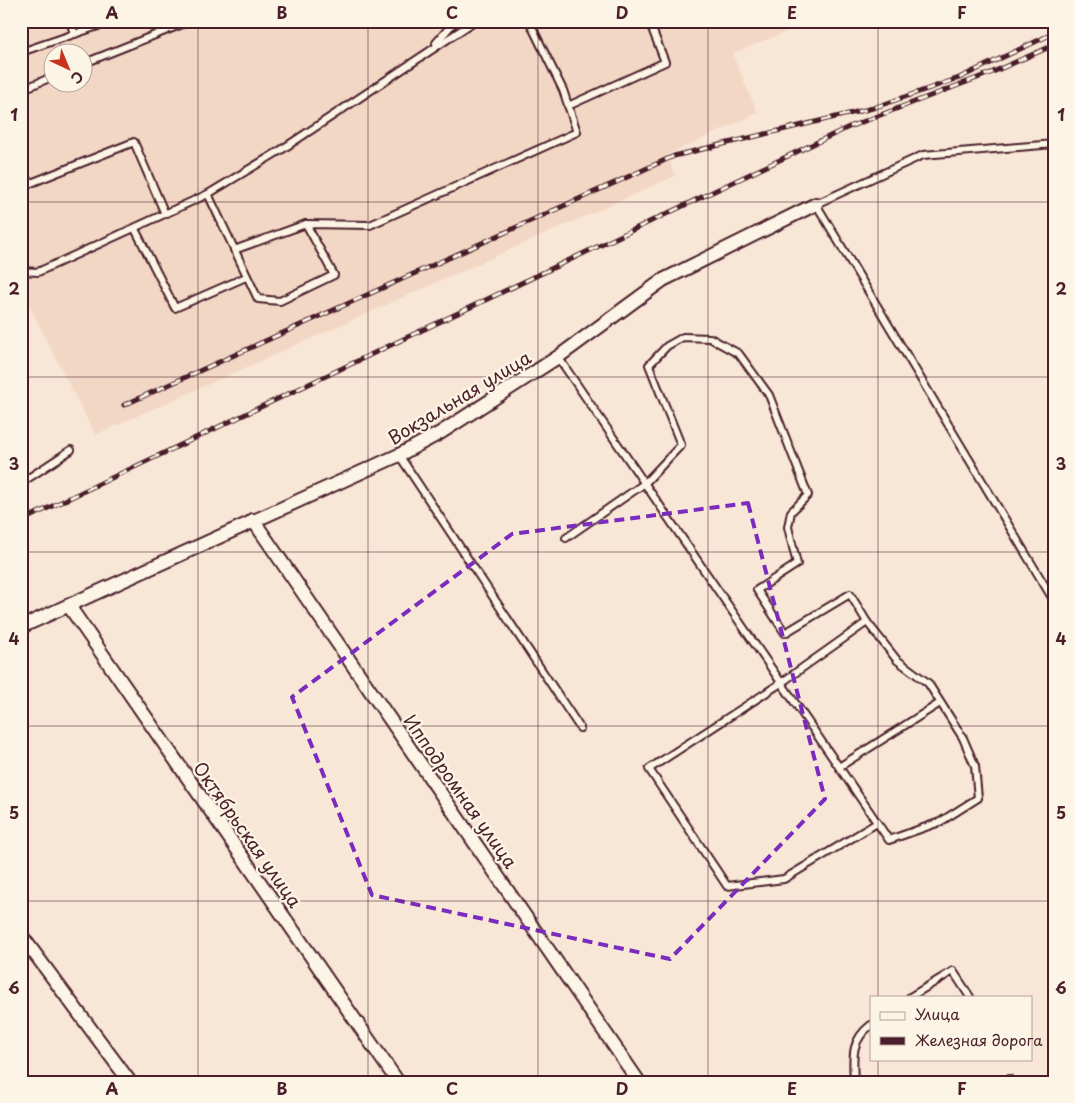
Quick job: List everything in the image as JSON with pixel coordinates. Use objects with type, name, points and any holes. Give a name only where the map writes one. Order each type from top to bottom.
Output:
[{"type":"street","name":"Вокзальная улица","points":[[21,627],[399,455],[440,433],[558,356],[662,280],[816,204]]},
{"type":"street","name":"Ипподромная улица","points":[[253,520],[639,1082]]},
{"type":"street","name":"Октябрьская улица","points":[[69,606],[398,1082]]},
{"type":"street","points":[[21,935],[130,1082]]},
{"type":"lane","points":[[69,21],[75,34]]},
{"type":"lane","points":[[21,52],[113,21]]},
{"type":"lane","points":[[92,60],[190,21]]},
{"type":"lane","points":[[430,50],[455,21]]},
{"type":"lane","points":[[21,271],[38,272],[208,194],[281,150],[475,21]]},
{"type":"lane","points":[[234,250],[306,224],[370,225],[576,132],[568,106],[529,21]]},
{"type":"lane","points":[[568,106],[665,62],[649,21]]},
{"type":"lane","points":[[21,90],[42,81]]},
{"type":"lane","points":[[21,187],[134,142],[166,214]]},
{"type":"lane","points":[[1054,144],[923,155],[816,204],[1054,601]]},
{"type":"lane","points":[[208,194],[258,299],[280,301],[334,275],[306,224]]},
{"type":"lane","points":[[135,229],[175,308],[246,277]]},
{"type":"lane","points":[[558,356],[645,483],[781,683],[889,840],[940,822],[978,798],[975,766],[964,738],[928,683],[897,660],[867,622],[850,594],[785,634],[757,590],[796,564],[788,527],[790,512],[808,495],[769,395],[739,354],[710,338],[683,337],[667,346],[649,365],[681,445],[645,483],[566,538]]},
{"type":"lane","points":[[21,483],[71,450]]},
{"type":"lane","points":[[399,455],[580,728]]},
{"type":"lane","points":[[867,622],[781,683],[649,768],[727,886],[784,879],[877,823]]},
{"type":"lane","points":[[839,767],[940,703]]},
{"type":"lane","points":[[912,996],[953,971],[969,996]]},
{"type":"lane","points":[[854,1082],[853,1048],[864,1030],[870,1026]]},
{"type":"highlighted area","points":[[748,503],[825,799],[670,959],[372,895],[292,697],[512,534]]},
{"type":"shaded area","points":[[21,21],[793,21],[795,28],[732,54],[758,113],[667,155],[675,176],[95,435],[29,306],[21,306]]},
{"type":"railway","points":[[124,405],[674,156],[873,108],[959,78],[1054,33]]},
{"type":"railway","points":[[21,521],[849,127],[993,72],[1054,45]]}]
